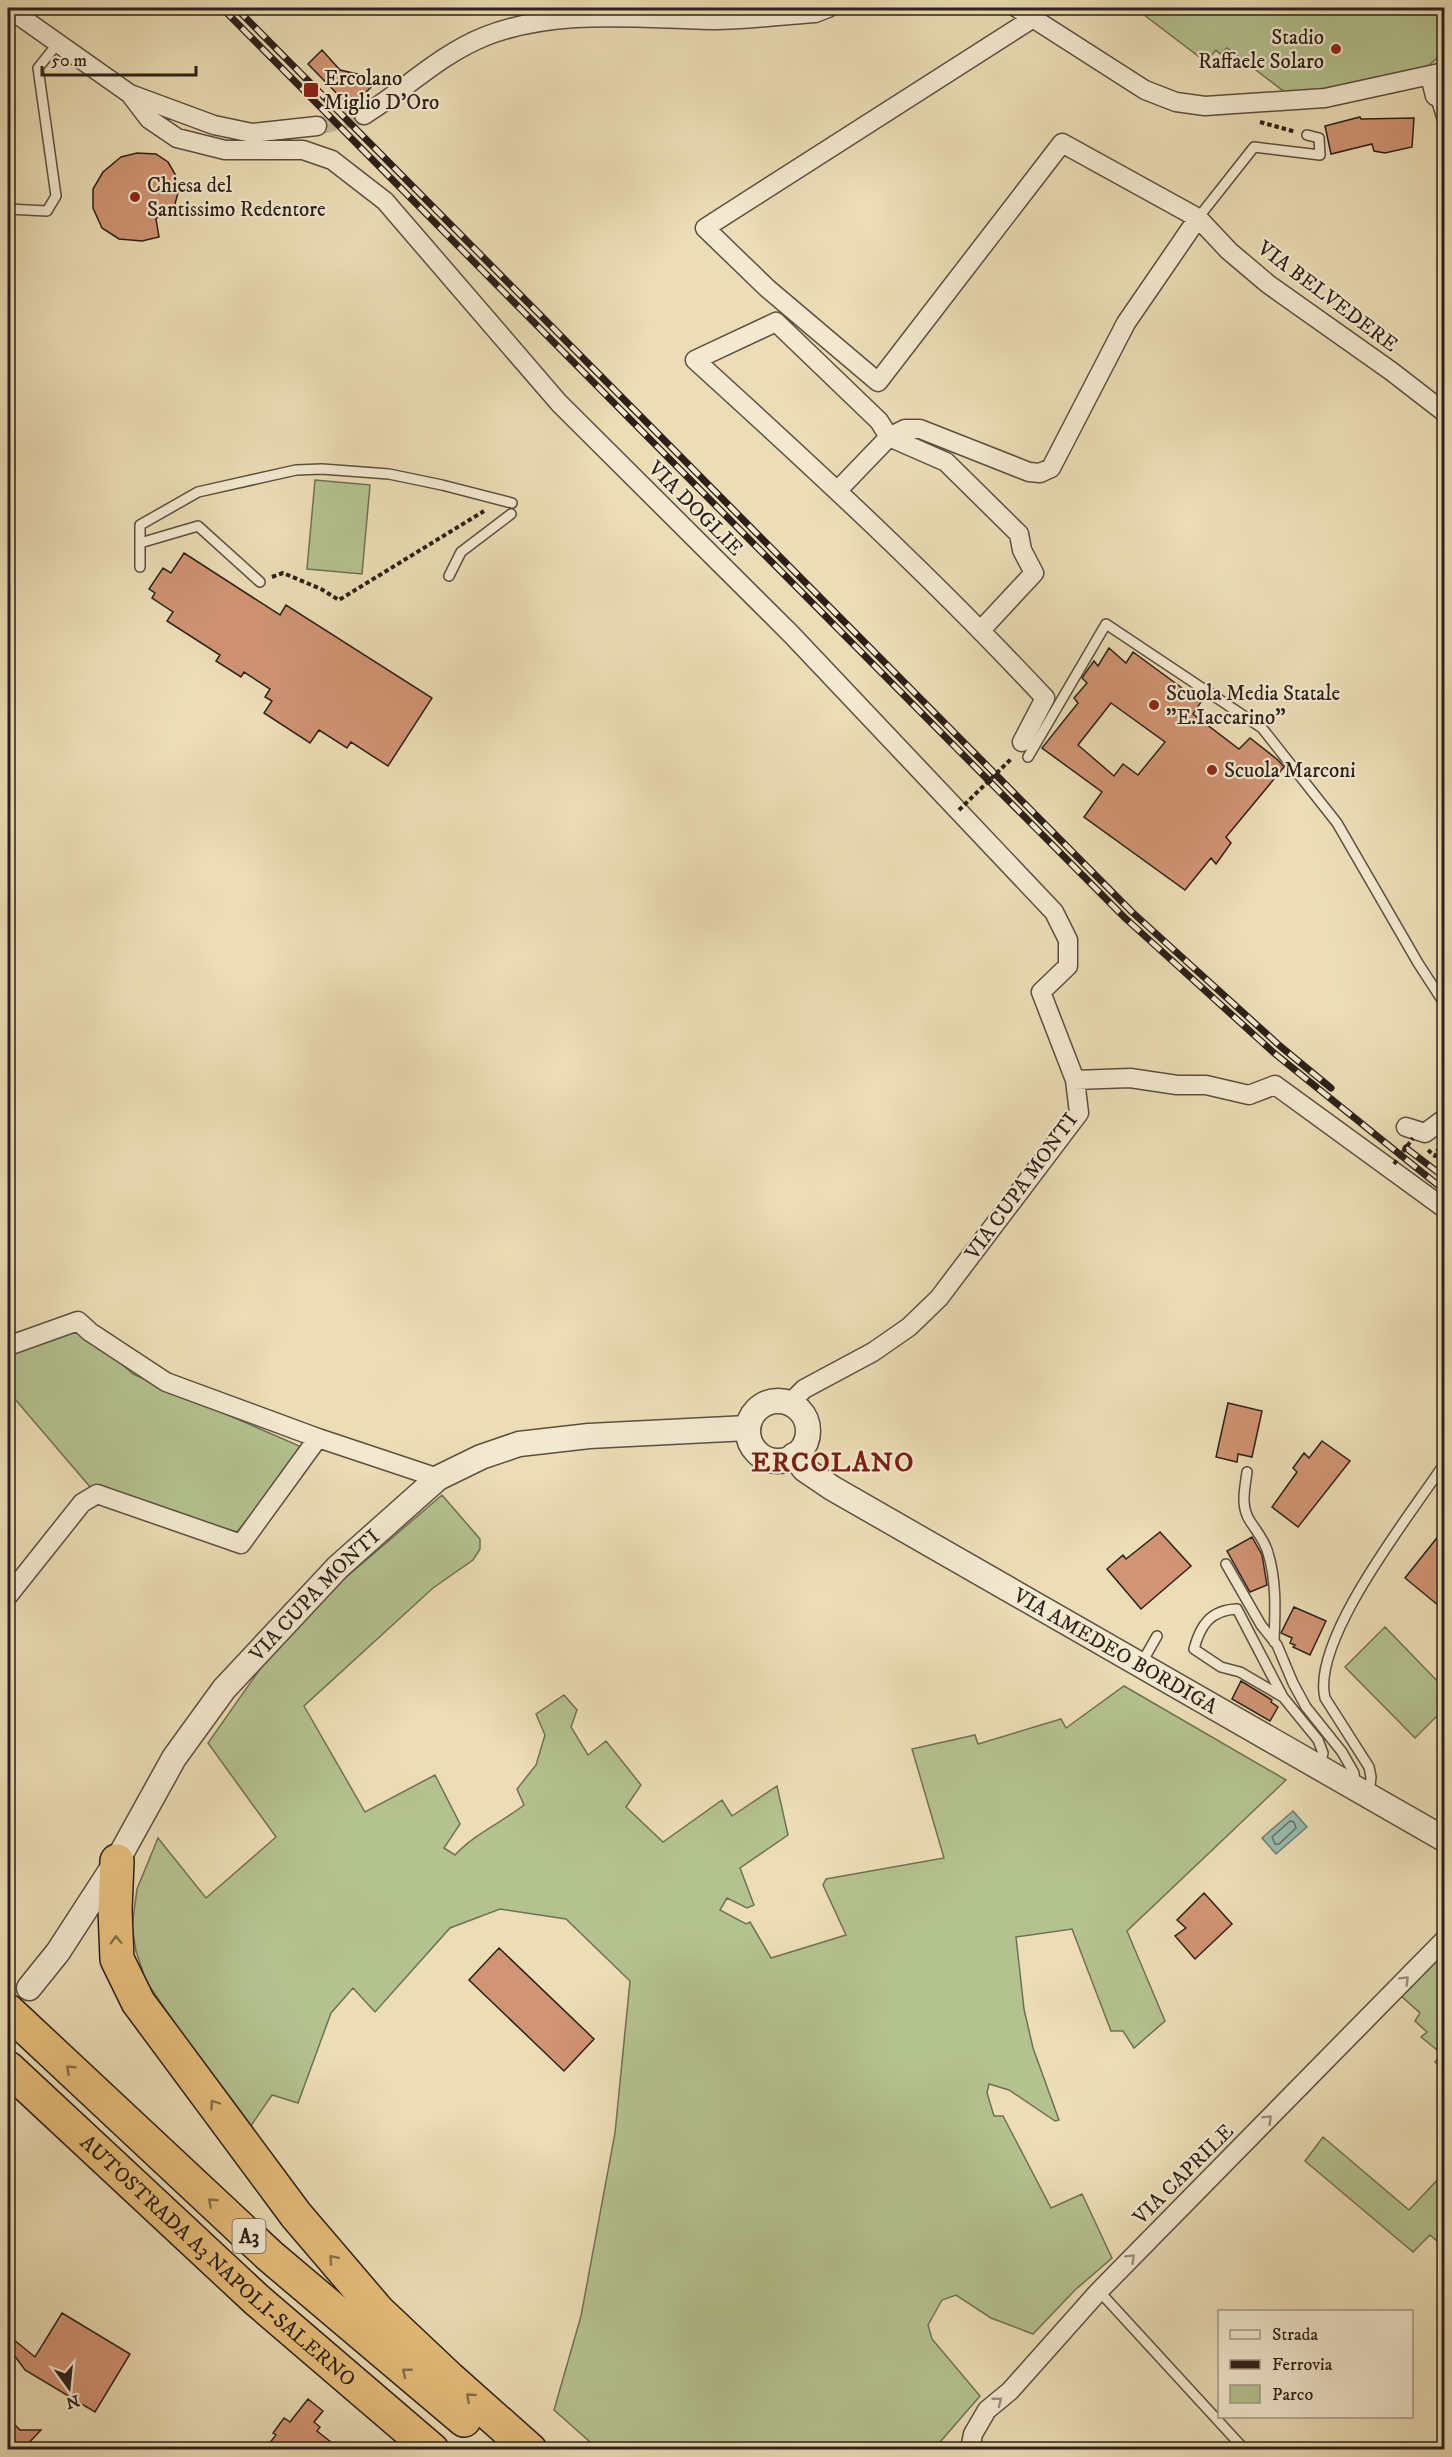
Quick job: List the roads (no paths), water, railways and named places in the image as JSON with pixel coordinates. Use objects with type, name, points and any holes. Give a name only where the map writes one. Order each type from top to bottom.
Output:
[{"type":"highway","points":[[117,1862],[115,1910],[117,1959],[138,2002],[296,2215],[378,2311],[448,2378],[530,2450]]},
{"type":"highway","name":"AUTOSTRADA A3 NAPOLI-SALERNO","points":[[18,1999],[270,2256],[500,2450]]},
{"type":"highway","name":"AUTOSTRADA A3 NAPOLI-SALERNO","points":[[8,2068],[257,2300],[432,2450]]},
{"type":"street","points":[[8,8],[130,94],[214,125],[252,133],[317,126]]},
{"type":"street","points":[[586,18],[610,8]]},
{"type":"street","points":[[364,115],[447,56],[484,37],[527,22],[694,13],[815,13],[828,8]]},
{"type":"street","points":[[1017,8],[1035,17],[1145,90],[1176,102],[1205,106],[1325,98],[1438,74],[1435,96]]},
{"type":"street","name":"VIA BELVEDERE","points":[[1035,17],[705,228],[767,288],[878,382],[1062,143],[1198,218],[1229,251],[1268,284],[1444,412]]},
{"type":"street","name":"VIA DOGLIE","points":[[130,94],[149,119],[177,138],[225,150],[303,150],[332,159],[385,201],[559,403],[791,634],[1053,912],[1068,940],[1068,966],[1041,992],[1075,1080]]},
{"type":"street","points":[[838,490],[890,437],[905,429],[920,429],[1029,472],[1040,473],[1052,468],[1126,323],[1198,218]]},
{"type":"street","points":[[981,630],[1034,573],[1022,550],[1019,534],[946,462],[890,437],[879,422],[776,322],[695,360],[838,490],[981,630],[1045,698],[1021,752]]},
{"type":"street","name":"VIA CUPA MONTI","points":[[790,1403],[804,1389],[873,1352],[909,1327],[939,1298],[1079,1113],[1075,1080],[1130,1078],[1177,1085],[1206,1085],[1249,1095],[1275,1085],[1444,1209]]},
{"type":"street","points":[[1409,1133],[1425,1133],[1444,1119]]},
{"type":"street","points":[[8,1346],[78,1321],[90,1332],[166,1382],[318,1438],[438,1478]]},
{"type":"street","points":[[768,1402],[790,1403],[801,1412],[806,1420],[808,1432],[805,1443],[788,1459],[776,1461],[765,1458],[756,1451],[750,1441],[748,1428],[751,1418],[757,1409],[768,1402]]},
{"type":"street","name":"VIA CUPA MONTI","points":[[18,1999],[58,1952],[117,1862],[174,1758],[224,1689],[338,1567],[438,1478],[482,1457],[519,1444],[589,1436],[748,1428]]},
{"type":"street","points":[[8,1596],[82,1503],[97,1494],[241,1544],[318,1438]]},
{"type":"street","name":"VIA AMEDEO BORDIGA","points":[[794,1455],[804,1469],[832,1488],[1444,1839]]},
{"type":"street","name":"VIA CAPRILE","points":[[970,2450],[973,2434],[987,2410],[1010,2391],[1099,2291],[1444,1940]]},
{"type":"lane","points":[[8,209],[47,212],[56,196],[38,68],[58,43]]},
{"type":"lane","points":[[1435,96],[1444,125]]},
{"type":"lane","points":[[1198,218],[1254,147],[1320,155],[1319,138],[1307,135]]},
{"type":"lane","points":[[140,567],[140,525],[198,492],[296,470],[322,469],[388,474],[512,503]]},
{"type":"lane","points":[[449,576],[461,552],[512,514]]},
{"type":"lane","points":[[140,543],[198,526],[260,582]]},
{"type":"lane","points":[[1021,752],[1106,624],[1262,728],[1337,823],[1418,963],[1444,1003]]},
{"type":"lane","points":[[1362,1792],[1371,1777],[1369,1767],[1325,1698],[1322,1687],[1323,1674],[1329,1651],[1348,1607],[1444,1467]]},
{"type":"lane","points":[[1247,1472],[1243,1501],[1248,1520],[1260,1534],[1268,1552],[1275,1599],[1274,1642]]},
{"type":"lane","points":[[1226,1564],[1261,1625],[1274,1642],[1306,1707],[1342,1752],[1362,1792]]},
{"type":"lane","points":[[1283,1697],[1240,1672],[1221,1667],[1194,1649],[1198,1632],[1208,1618],[1226,1610],[1237,1610],[1283,1697],[1318,1740],[1323,1753],[1319,1767]]},
{"type":"lane","points":[[1141,1664],[1157,1636]]},
{"type":"lane","points":[[1099,2291],[1245,2450]]},
{"type":"water","points":[[1293,1811],[1307,1827],[1276,1854],[1262,1838]]},
{"type":"tunnel","points":[[317,126],[364,115]]},
{"type":"railway","points":[[222,8],[1125,918],[1274,1053],[1444,1190]]},
{"type":"railway","points":[[236,8],[1132,912],[1280,1046],[1331,1088]]},
{"type":"railway","points":[[1406,1148],[1444,1177]]},
{"type":"place","name":"Stadio Raffaele Solaro","points":[[1336,49]]},
{"type":"place","name":"Ercolano Miglio D'Oro","points":[[311,90]]},
{"type":"place","name":"Chiesa del Santissimo Redentore","points":[[135,197]]},
{"type":"place","name":"Scuola Media Statale \"E.Iaccarino\"","points":[[1154,705]]},
{"type":"place","name":"Scuola Marconi","points":[[1212,770]]},
{"type":"district","name":"ERCOLANO","points":[[833,1462]]}]
